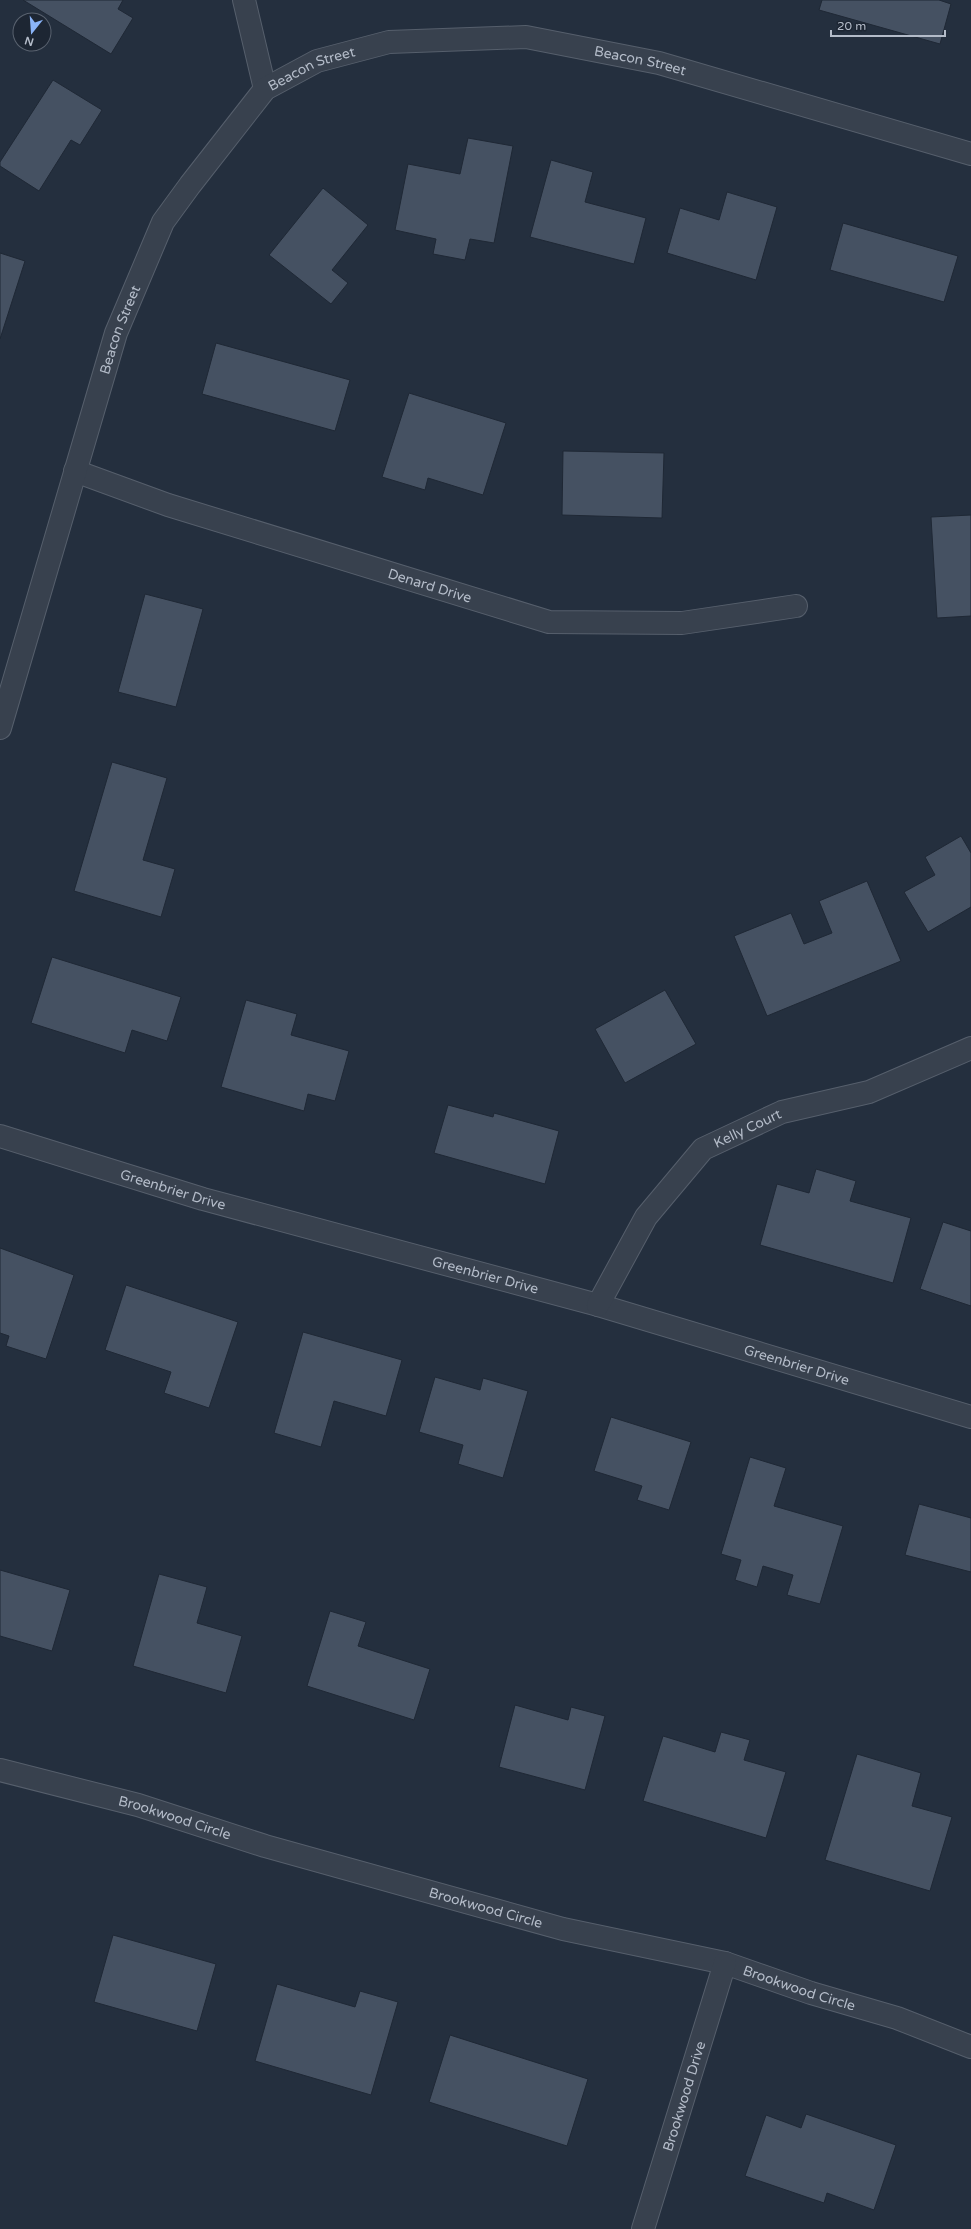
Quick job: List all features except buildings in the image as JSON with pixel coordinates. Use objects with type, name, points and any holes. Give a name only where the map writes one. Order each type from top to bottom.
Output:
[{"type":"street","points":[[244,0],[265,89]]},
{"type":"street","name":"Beacon Street","points":[[0,728],[116,333],[163,222],[265,89],[317,61],[389,42],[526,37],[659,63],[971,154]]},
{"type":"street","name":"Denard Drive","points":[[75,471],[168,505],[549,622],[682,623],[796,606]]},
{"type":"street","name":"Kelly Court","points":[[598,1305],[646,1218],[703,1149],[782,1112],[869,1092],[971,1048]]},
{"type":"street","name":"Greenbrier Drive","points":[[0,1136],[203,1199],[598,1305],[971,1417]]},
{"type":"street","name":"Brookwood Circle","points":[[0,1770],[138,1805],[265,1846],[563,1929],[725,1963],[811,1993],[897,2018],[971,2047]]},
{"type":"street","name":"Brookwood Drive","points":[[644,2229],[725,1963]]}]
